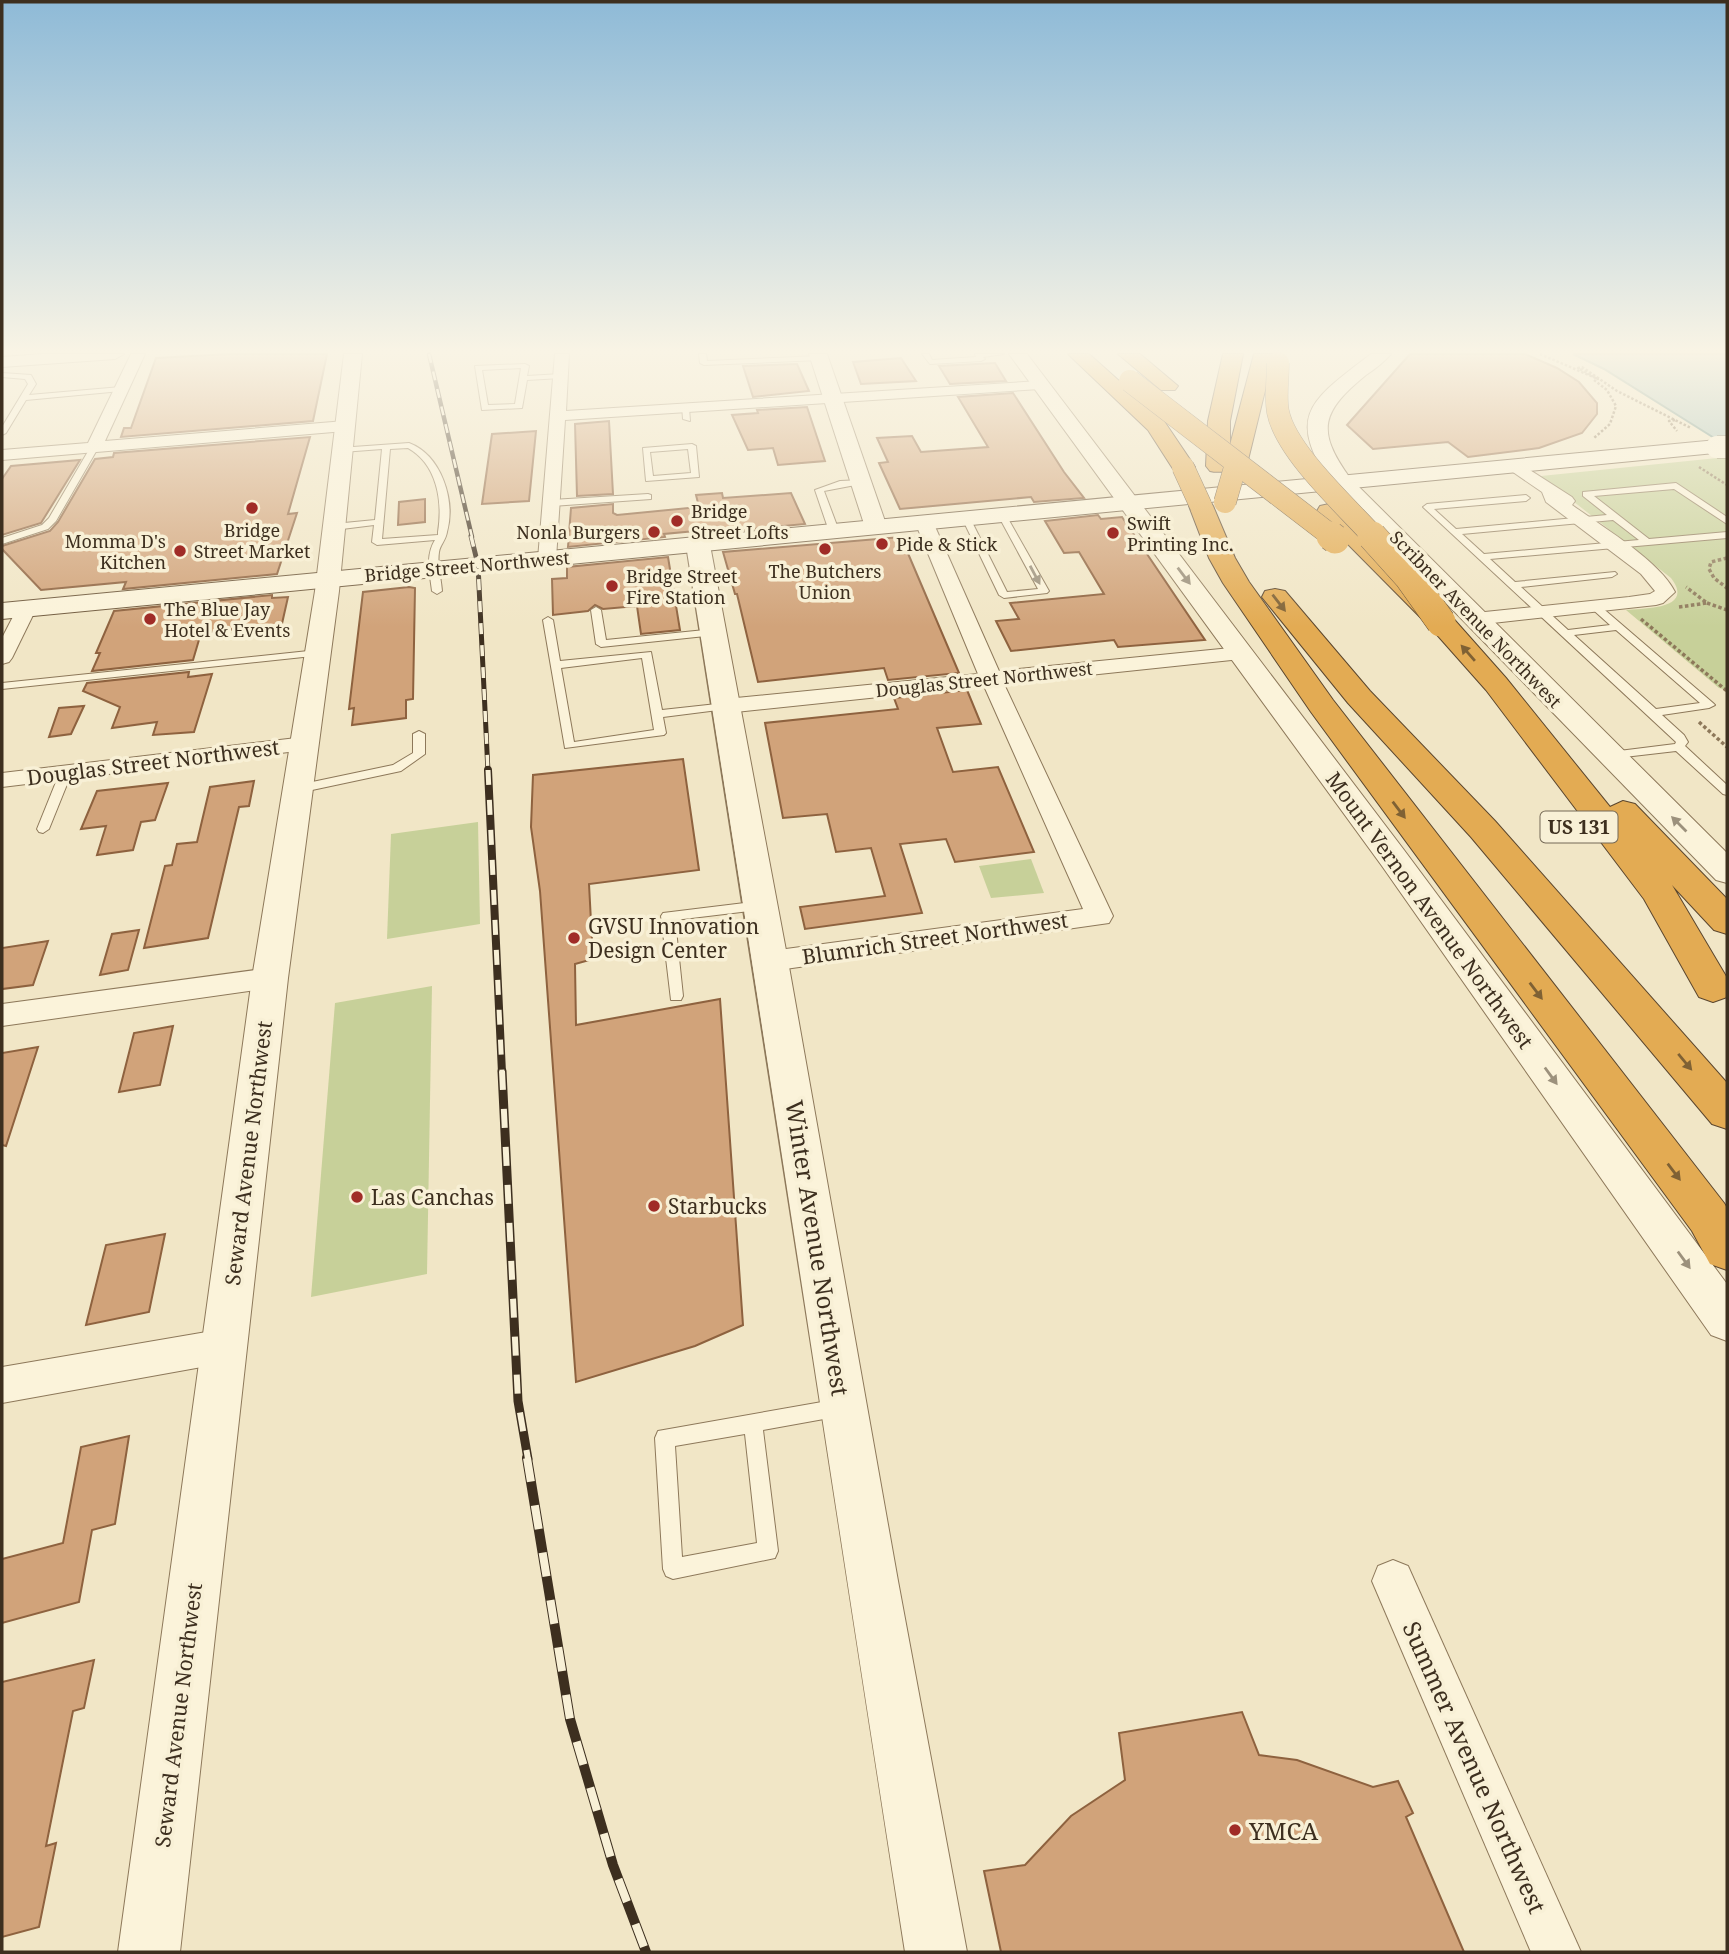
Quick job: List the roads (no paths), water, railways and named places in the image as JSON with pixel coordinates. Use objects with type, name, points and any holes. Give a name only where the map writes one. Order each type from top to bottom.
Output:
[{"type":"highway","points":[[1181,445],[1209,466]]},
{"type":"highway","points":[[1214,445],[1209,466],[1217,514],[1236,583],[1373,775],[1708,1217],[1727,1249]]},
{"type":"highway","points":[[1216,445],[1335,539]]},
{"type":"highway","points":[[1221,445],[1209,466],[1217,514],[1290,616],[1359,697],[1483,830],[1727,1112]]},
{"type":"highway","name":"US 131","points":[[1237,445],[1274,477],[1335,539],[1447,666],[1720,996]]},
{"type":"highway","points":[[1258,445],[1264,450]]},
{"type":"highway","points":[[1293,445],[1409,577],[1441,622]]},
{"type":"highway","points":[[1283,467],[1441,622],[1496,684],[1658,892],[1720,996]]},
{"type":"highway","points":[[1274,634],[1317,678],[1524,911],[1644,1013]]},
{"type":"highway","points":[[1496,684],[1538,723],[1727,921]]},
{"type":"main road","name":"Bridge Street Northwest","points":[[14,610],[328,579],[436,580],[547,559],[1722,447]]},
{"type":"main road","points":[[2,585],[14,610]]},
{"type":"street","points":[[2,455],[126,445]]},
{"type":"street","name":"Seward Avenue Northwest","points":[[149,1952],[270,978],[318,653],[343,445]]},
{"type":"street","points":[[547,559],[556,445]]},
{"type":"street","points":[[849,445],[876,527]]},
{"type":"street","name":"Mount Vernon Avenue Northwest","points":[[1085,445],[1241,653],[1727,1320]]},
{"type":"street","name":"Scribner Avenue Northwest","points":[[1317,445],[1326,463],[1342,483],[1727,872]]},
{"type":"street","points":[[1475,619],[1656,599],[1665,592],[1654,576],[1581,517],[1556,501],[1550,492],[1516,466]]},
{"type":"street","points":[[924,522],[991,678]]},
{"type":"street","name":"Winter Avenue Northwest","points":[[698,545],[771,961],[936,1952]]},
{"type":"street","points":[[2,658],[14,610]]},
{"type":"street","name":"Douglas Street Northwest","points":[[726,706],[1241,653]]},
{"type":"street","name":"Blumrich Street Northwest","points":[[771,961],[1100,916],[991,678]]},
{"type":"street","name":"Douglas Street Northwest","points":[[2,780],[305,744]]},
{"type":"street","points":[[2,1015],[270,978]]},
{"type":"street","points":[[2,1385],[224,1346]]},
{"type":"street","name":"Summer Avenue Northwest","points":[[1393,1581],[1556,1952]]},
{"type":"lane","points":[[670,445],[646,450],[649,479],[696,475],[692,445]]},
{"type":"lane","points":[[342,450],[386,446],[416,447],[436,471],[444,495],[441,537],[434,549],[436,580]]},
{"type":"lane","points":[[386,446],[377,542],[441,537]]},
{"type":"lane","points":[[2,541],[44,527],[53,519],[94,448]]},
{"type":"lane","points":[[834,531],[819,490],[840,484],[862,483]]},
{"type":"lane","points":[[1647,542],[1586,494],[1676,486],[1727,522]]},
{"type":"lane","points":[[552,503],[649,497]]},
{"type":"lane","points":[[1526,498],[1427,507],[1680,737],[1679,747]]},
{"type":"lane","points":[[966,518],[1004,595],[1044,591],[1002,514]]},
{"type":"lane","points":[[1453,531],[1581,517],[1615,517]]},
{"type":"lane","points":[[334,527],[379,522]]},
{"type":"lane","points":[[1482,557],[1727,535]]},
{"type":"lane","points":[[1512,585],[1612,574]]},
{"type":"lane","points":[[1594,607],[1709,705],[1653,713]]},
{"type":"lane","points":[[596,610],[601,644],[715,632]]},
{"type":"lane","points":[[548,620],[569,746],[660,733],[647,654],[556,665]]},
{"type":"lane","points":[[1566,633],[1618,627]]},
{"type":"lane","points":[[2,686],[318,653]]},
{"type":"lane","points":[[657,714],[726,706]]},
{"type":"lane","points":[[298,789],[397,768],[419,754],[419,734]]},
{"type":"lane","points":[[1610,756],[1679,747],[1727,790]]},
{"type":"lane","points":[[43,829],[66,772]]},
{"type":"lane","points":[[676,996],[668,916],[761,906]]},
{"type":"lane","points":[[753,1422],[768,1551],[673,1569],[665,1438],[753,1422],[844,1407]]},
{"type":"railway","points":[[450,445],[472,537]]},
{"type":"railway","points":[[471,536],[478,565],[488,772]]},
{"type":"railway","points":[[488,770],[502,1073]]},
{"type":"railway","points":[[502,1071],[518,1401],[528,1459]]},
{"type":"railway","points":[[527,1458],[570,1719],[613,1865],[646,1952]]},
{"type":"place","name":"Bridge Street Market","points":[[252,508]]},
{"type":"place","name":"Bridge Street Lofts","points":[[677,521]]},
{"type":"place","name":"Nonla Burgers","points":[[654,532]]},
{"type":"place","name":"Swift Printing Inc.","points":[[1113,533]]},
{"type":"place","name":"Pide & Stick","points":[[882,544]]},
{"type":"place","name":"The Butchers Union","points":[[825,549]]},
{"type":"place","name":"Momma D's Kitchen","points":[[180,551]]},
{"type":"place","name":"Bridge Street Fire Station","points":[[612,586]]},
{"type":"place","name":"The Blue Jay Hotel & Events","points":[[150,619]]},
{"type":"place","name":"GVSU Innovation Design Center","points":[[574,938]]},
{"type":"place","name":"Las Canchas","points":[[357,1197]]},
{"type":"place","name":"Starbucks","points":[[654,1206]]},
{"type":"place","name":"YMCA","points":[[1235,1830]]}]
